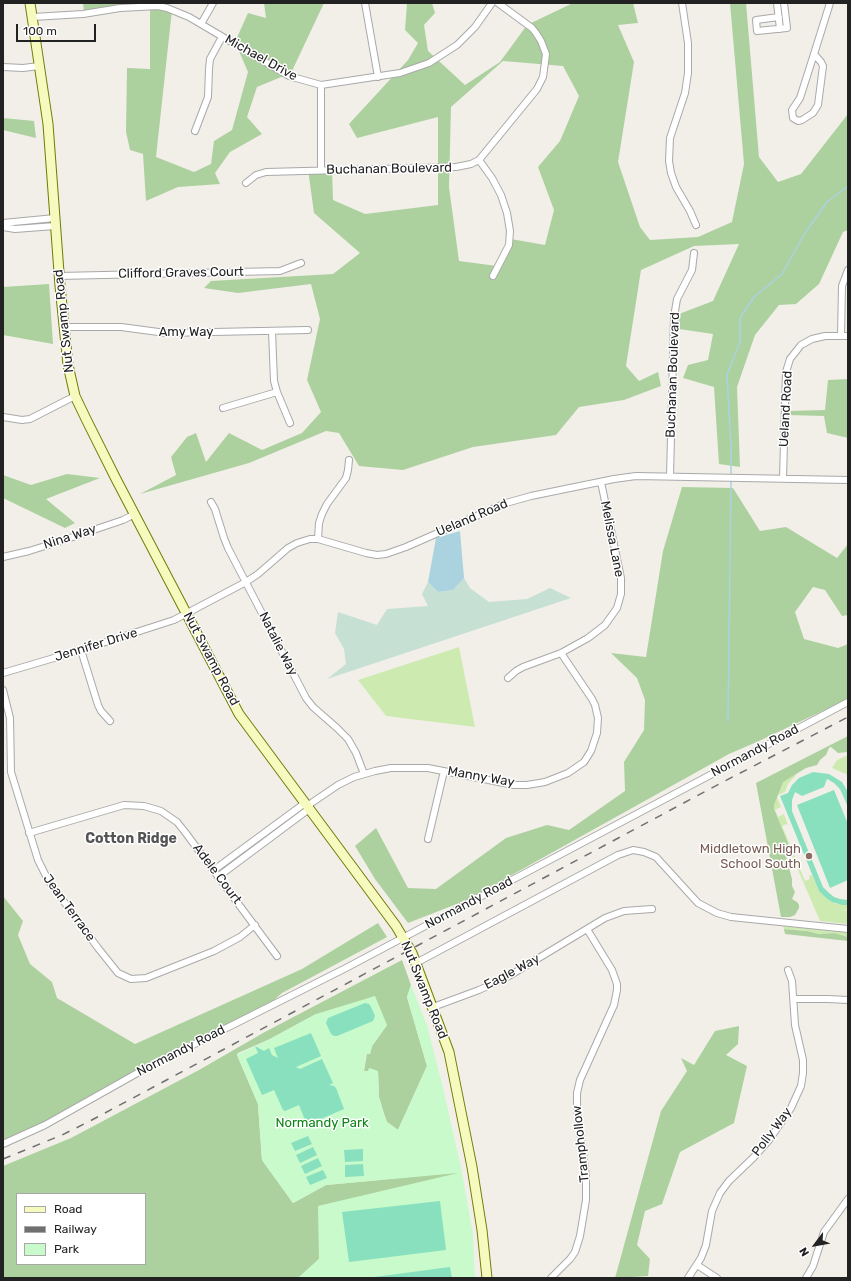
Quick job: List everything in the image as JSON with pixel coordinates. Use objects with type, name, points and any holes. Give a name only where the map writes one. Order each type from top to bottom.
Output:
[{"type":"main road","name":"Nut Swamp Road","points":[[30,3],[48,124],[59,276],[68,364],[75,396],[239,714],[403,938],[416,963],[449,1052],[466,1133],[478,1204],[487,1278]]},
{"type":"street","points":[[201,24],[213,3]]},
{"type":"street","points":[[365,3],[378,77]]},
{"type":"street","name":"Michael Drive","points":[[33,17],[83,14],[120,8],[158,5],[179,12],[289,76],[320,85],[378,77],[417,68],[429,63],[446,54],[470,32],[492,3]]},
{"type":"street","points":[[493,276],[509,245],[510,231],[507,213],[501,195],[492,178],[479,160],[537,89],[543,77],[546,54],[541,41],[532,28],[498,3]]},
{"type":"street","points":[[682,3],[688,43],[688,73],[685,93],[670,138],[669,161],[676,187],[690,211],[696,225]]},
{"type":"street","points":[[777,3],[780,29]]},
{"type":"street","points":[[779,17],[756,20],[757,31],[787,28],[784,3]]},
{"type":"street","points":[[814,54],[823,66],[818,105],[813,113],[798,121],[793,118],[792,110],[803,92],[814,54],[830,3]]},
{"type":"street","points":[[195,131],[208,97],[208,69],[210,59],[222,37]]},
{"type":"street","points":[[3,67],[23,68],[39,66]]},
{"type":"street","points":[[320,85],[321,170]]},
{"type":"street","name":"Buchanan Boulevard","points":[[246,183],[256,175],[266,172],[456,167],[471,164],[479,160]]},
{"type":"street","points":[[3,223],[55,222]]},
{"type":"street","points":[[3,227],[15,229],[55,222]]},
{"type":"street","name":"Buchanan Boulevard","points":[[670,476],[674,317],[677,299],[692,270],[694,253]]},
{"type":"street","name":"Clifford Graves Court","points":[[59,276],[280,271],[301,263]]},
{"type":"street","points":[[841,336],[842,286],[848,270]]},
{"type":"street","name":"Amy Way","points":[[65,327],[121,327],[166,333],[308,330]]},
{"type":"street","points":[[272,331],[273,376],[277,392],[290,423]]},
{"type":"street","name":"Ueland Road","points":[[783,478],[786,372],[790,359],[801,345],[812,338],[825,336],[848,336]]},
{"type":"street","points":[[223,408],[277,392]]},
{"type":"street","points":[[3,417],[22,420],[30,419],[75,396]]},
{"type":"street","points":[[318,539],[319,523],[322,514],[346,478],[349,460]]},
{"type":"street","name":"Ueland Road","points":[[187,613],[246,582],[258,574],[288,548],[303,541],[318,539],[366,553],[377,555],[386,554],[406,547],[506,503],[531,496],[636,476],[848,480]]},
{"type":"street","name":"Melissa Lane","points":[[508,678],[523,667],[561,653],[588,638],[605,625],[617,608],[621,594],[621,578],[601,482]]},
{"type":"street","name":"Natalie Way","points":[[211,502],[216,509],[224,538],[306,698],[313,707],[348,739],[356,753],[364,774]]},
{"type":"street","name":"Nina Way","points":[[3,557],[30,551],[58,542],[123,520],[135,514]]},
{"type":"street","name":"Jennifer Drive","points":[[3,673],[174,620],[187,613]]},
{"type":"street","points":[[81,650],[98,706],[101,712],[110,720]]},
{"type":"street","name":"Manny Way","points":[[307,806],[338,785],[364,774],[385,769],[404,767],[428,768],[506,784],[527,785],[545,782],[563,776],[574,770],[584,762],[591,751],[596,738],[598,726],[597,712],[592,699],[561,653]]},
{"type":"street","name":"Jean Terrace","points":[[3,690],[10,718],[11,772],[38,860],[48,880],[118,973],[126,977],[136,979],[146,978],[192,960],[234,941],[255,925]]},
{"type":"street","name":"Normandy Road","points":[[3,1144],[45,1125],[141,1071],[403,938],[848,702]]},
{"type":"street","points":[[428,839],[444,771]]},
{"type":"street","name":"Adele Court","points":[[29,833],[116,806],[132,804],[144,806],[164,813],[177,822],[185,832],[278,956]]},
{"type":"street","points":[[214,870],[258,838],[307,806]]},
{"type":"street","points":[[219,876],[262,844],[307,806]]},
{"type":"street","points":[[258,838],[262,844]]},
{"type":"street","points":[[416,963],[618,856],[633,850],[644,852],[656,857],[698,902],[717,914],[731,917],[848,929]]},
{"type":"street","name":"Eagle Way","points":[[433,1007],[479,990],[509,976],[605,918],[636,909],[652,909]]},
{"type":"street","name":"Tramphollow","points":[[551,1278],[575,1252],[580,1236],[584,1213],[586,1176],[576,1100],[580,1080],[614,1005],[617,990],[617,984],[612,970],[587,929]]},
{"type":"street","name":"Polly Way","points":[[688,1278],[697,1265],[706,1245],[712,1211],[720,1192],[769,1140],[791,1108],[798,1094],[802,1081],[804,1065],[796,1024],[792,981],[788,970]]},
{"type":"street","points":[[794,1000],[848,1000]]},
{"type":"street","points":[[806,1278],[813,1266],[824,1232],[848,1199]]},
{"type":"street","points":[[697,1265],[717,1278]]},
{"type":"green space","points":[[83,3],[117,3],[117,8],[84,13]]},
{"type":"green space","points":[[264,3],[324,3],[291,73],[257,87],[247,117],[262,134],[230,152],[215,173],[220,184],[178,187],[146,201],[143,154],[130,150],[126,132],[127,68],[150,69],[150,8],[172,10],[156,157],[194,172],[211,164],[214,141],[232,130],[248,72],[235,42],[248,13],[266,18]]},
{"type":"green space","points":[[407,3],[432,3],[435,13],[424,25],[428,51],[465,85],[500,62],[527,25],[573,3],[633,3],[638,23],[618,25],[634,62],[618,162],[640,227],[650,240],[698,237],[732,222],[744,164],[730,3],[746,3],[759,157],[778,182],[801,174],[848,114],[848,230],[843,232],[819,284],[796,304],[779,305],[755,335],[737,387],[740,467],[719,464],[714,387],[683,378],[688,365],[708,360],[713,334],[679,329],[679,314],[713,301],[739,244],[694,246],[641,270],[626,366],[639,381],[658,372],[661,386],[624,400],[579,407],[556,435],[473,447],[403,470],[359,466],[339,433],[326,431],[249,463],[140,494],[176,475],[171,457],[187,437],[196,433],[206,462],[229,433],[262,450],[302,433],[321,412],[307,380],[320,319],[311,284],[238,293],[204,288],[211,281],[333,274],[360,253],[314,213],[308,169],[332,169],[333,200],[365,214],[438,205],[438,117],[357,138],[349,124],[408,60],[418,43],[405,30]],"holes":[[[503,61],[563,66],[579,96],[560,141],[538,167],[554,210],[545,245],[511,239],[497,266],[459,261],[449,187],[451,107]]]},
{"type":"green space","points":[[3,118],[34,121],[36,138],[3,130]]},
{"type":"green space","points":[[49,284],[53,344],[3,335],[3,287]]},
{"type":"green space","points":[[848,379],[848,438],[827,433],[824,416],[788,415],[788,411],[825,410],[828,380]]},
{"type":"green space","points":[[67,474],[100,478],[46,499],[75,523],[65,528],[3,498],[3,475],[31,485]]},
{"type":"green space","points":[[682,487],[733,488],[760,531],[786,527],[837,558],[848,544],[848,615],[842,616],[825,590],[813,587],[795,612],[804,639],[838,648],[848,644],[848,699],[729,754],[467,900],[408,923],[375,879],[355,846],[376,828],[408,888],[436,889],[506,838],[547,825],[569,830],[625,791],[624,762],[644,730],[645,700],[637,678],[611,653],[646,657],[663,551]]},
{"type":"green space","points":[[464,578],[470,588],[489,602],[527,599],[550,588],[571,598],[327,679],[346,664],[344,649],[335,633],[338,612],[377,625],[387,609],[428,606],[422,594],[428,582],[438,592],[453,590]]},
{"type":"green space","points":[[459,647],[475,727],[386,716],[358,680]]},
{"type":"green space","points":[[848,736],[848,752],[838,753],[831,747],[829,748],[826,755],[817,765],[806,768],[783,782],[774,805],[774,809],[788,843],[786,856],[792,879],[792,886],[795,892],[792,899],[799,905],[795,915],[790,917],[781,917],[756,783]]},
{"type":"green space","points":[[848,755],[848,775],[832,768],[837,760]]},
{"type":"green space","points":[[813,772],[829,774],[842,782],[848,792],[848,807],[840,789],[827,779],[824,787],[802,796],[795,792],[792,800],[792,811],[823,887],[834,897],[848,900],[848,905],[832,902],[819,891],[780,796],[788,793],[792,785],[799,778]]},
{"type":"green space","points":[[797,774],[788,784],[785,792],[778,795],[777,797],[781,807],[775,810],[778,817],[784,814],[788,825],[786,824],[782,826],[805,881],[810,879],[809,876],[812,875],[819,891],[826,898],[836,904],[848,905],[848,909],[842,911],[848,910],[848,924],[820,921],[772,809],[782,780]]},
{"type":"green space","points":[[834,790],[848,824],[848,880],[830,888],[797,805]]},
{"type":"green space","points":[[3,896],[23,921],[18,935],[30,964],[52,982],[57,998],[135,1044],[302,969],[378,923],[387,937],[282,993],[273,1001],[107,1086],[35,1127],[3,1141]]},
{"type":"green space","points":[[783,926],[848,933],[848,937],[832,933],[819,934],[802,930],[784,929]]},
{"type":"green space","points":[[784,929],[807,931],[819,934],[834,933],[848,937],[848,941],[785,934]]},
{"type":"green space","points":[[402,960],[411,985],[407,997],[427,1066],[398,1130],[387,1122],[384,1114],[379,1097],[378,1071],[369,1069],[369,1071],[364,1071],[367,1053],[370,1054],[372,1046],[387,1025],[316,1014],[270,1039],[238,1053],[237,1055],[258,1104],[262,1160],[293,1203],[326,1185],[462,1172],[319,1259],[298,1278],[3,1278],[3,1166],[71,1138],[199,1070],[263,1033]]},
{"type":"green space","name":"Normandy Park","points":[[411,985],[427,1025],[462,1172],[473,1235],[475,1278],[298,1278],[319,1259],[318,1206],[458,1173],[326,1185],[293,1203],[262,1160],[258,1104],[237,1055],[316,1014],[375,996],[387,1025],[372,1046],[370,1054],[366,1054],[364,1071],[368,1071],[369,1068],[378,1071],[379,1097],[384,1114],[387,1122],[398,1130],[427,1066],[407,997]]},
{"type":"green space","points":[[365,1003],[369,1004],[375,1016],[373,1021],[337,1036],[331,1034],[326,1023],[328,1018]]},
{"type":"green space","points":[[739,1026],[738,1044],[726,1055],[747,1066],[734,1123],[680,1152],[662,1204],[645,1211],[637,1245],[650,1259],[648,1276],[615,1278],[661,1111],[687,1071],[681,1058],[694,1065],[715,1031]]},
{"type":"green space","points":[[311,1033],[321,1056],[296,1067],[300,1069],[322,1059],[333,1083],[329,1085],[336,1088],[344,1109],[307,1125],[299,1105],[285,1111],[283,1110],[274,1090],[262,1095],[246,1059],[258,1053],[255,1046],[264,1051],[269,1048],[272,1055],[278,1058],[274,1048]]},
{"type":"green space","points":[[308,1136],[312,1144],[295,1151],[291,1143]]},
{"type":"green space","points":[[313,1147],[317,1155],[300,1163],[296,1155]]},
{"type":"green space","points":[[363,1149],[363,1161],[345,1162],[344,1150]]},
{"type":"green space","points":[[318,1158],[322,1166],[305,1174],[301,1166]]},
{"type":"green space","points":[[363,1164],[364,1176],[345,1177],[345,1165]]},
{"type":"green space","points":[[323,1170],[327,1178],[310,1185],[306,1177]]},
{"type":"green space","points":[[440,1201],[446,1250],[349,1262],[342,1212]]},
{"type":"green space","points":[[450,1267],[452,1278],[367,1278]]},
{"type":"water","points":[[460,531],[464,578],[453,590],[438,592],[428,582],[436,538]]},
{"type":"waterway","points":[[731,477],[731,446],[727,375],[740,342],[740,318],[754,297],[782,274],[805,233],[827,202],[848,186]]},
{"type":"waterway","points":[[728,721],[731,481]]},
{"type":"railway","points":[[3,1159],[62,1135],[90,1121],[721,783],[848,717]]},
{"type":"place","name":"Middletown High School South","points":[[809,856]]},
{"type":"district","name":"Cotton Ridge","points":[[131,839]]}]
